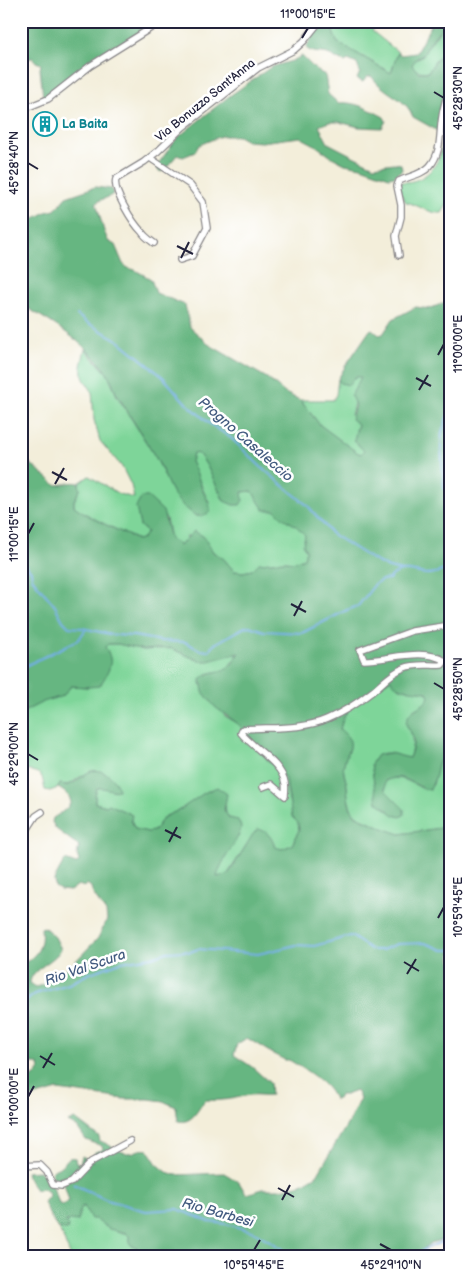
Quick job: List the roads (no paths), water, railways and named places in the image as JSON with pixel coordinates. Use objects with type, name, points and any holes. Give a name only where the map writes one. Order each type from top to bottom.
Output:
[{"type":"street","points":[[21,110],[48,99],[90,66],[162,21]]},
{"type":"street","name":"Via Bonuzzo Sant'Anna","points":[[154,243],[136,225],[114,183],[116,178],[150,158],[183,127],[258,68],[294,50],[304,42],[320,21]]},
{"type":"street","points":[[399,255],[396,236],[401,217],[399,181],[422,172],[430,166],[436,157],[441,136],[442,117],[451,83]]},
{"type":"street","name":"Via Bonuzzo Sant'Anna","points":[[150,158],[190,184],[203,202],[207,228],[192,256],[180,260]]},
{"type":"street","points":[[263,787],[271,784],[285,796],[285,783],[278,768],[246,739],[241,732],[244,729],[288,727],[324,720],[340,714],[390,676],[404,668],[417,665],[442,665],[445,661],[436,656],[392,656],[364,660],[360,650],[412,631],[451,625]]},
{"type":"street","points":[[21,839],[36,816],[42,812]]},
{"type":"street","points":[[21,1166],[40,1166],[47,1172],[54,1185],[62,1186],[72,1182],[91,1162],[130,1141]]},
{"type":"waterway","name":"Progno Casaleccio","points":[[77,315],[119,341],[163,377],[184,401],[210,424],[231,438],[261,467],[308,506],[332,534],[375,561],[389,568],[402,571]]},
{"type":"waterway","points":[[451,406],[442,432],[441,446],[444,489],[451,499]]},
{"type":"waterway","points":[[21,560],[31,571],[32,578],[69,627],[114,635],[185,642],[200,650],[208,651],[216,643],[249,626],[264,631],[302,633],[358,606],[375,584],[389,579],[398,572],[407,571],[430,574],[451,568]]},
{"type":"waterway","points":[[21,668],[74,642],[79,639],[86,629]]},
{"type":"waterway","name":"Rio Val Scura","points":[[21,1005],[35,994],[69,984],[90,973],[121,962],[152,957],[167,952],[190,952],[198,949],[258,954],[296,945],[314,946],[351,936],[372,950],[382,950],[397,944],[425,943],[443,950],[451,950]]},
{"type":"waterway","name":"Rio Barbesi","points":[[73,1184],[107,1200],[146,1211],[177,1209],[210,1222],[226,1224],[255,1232],[296,1257]]},
{"type":"waterway","points":[[411,1257],[451,1238]]},
{"type":"place","name":"La Baita","points":[[45,124]]}]
